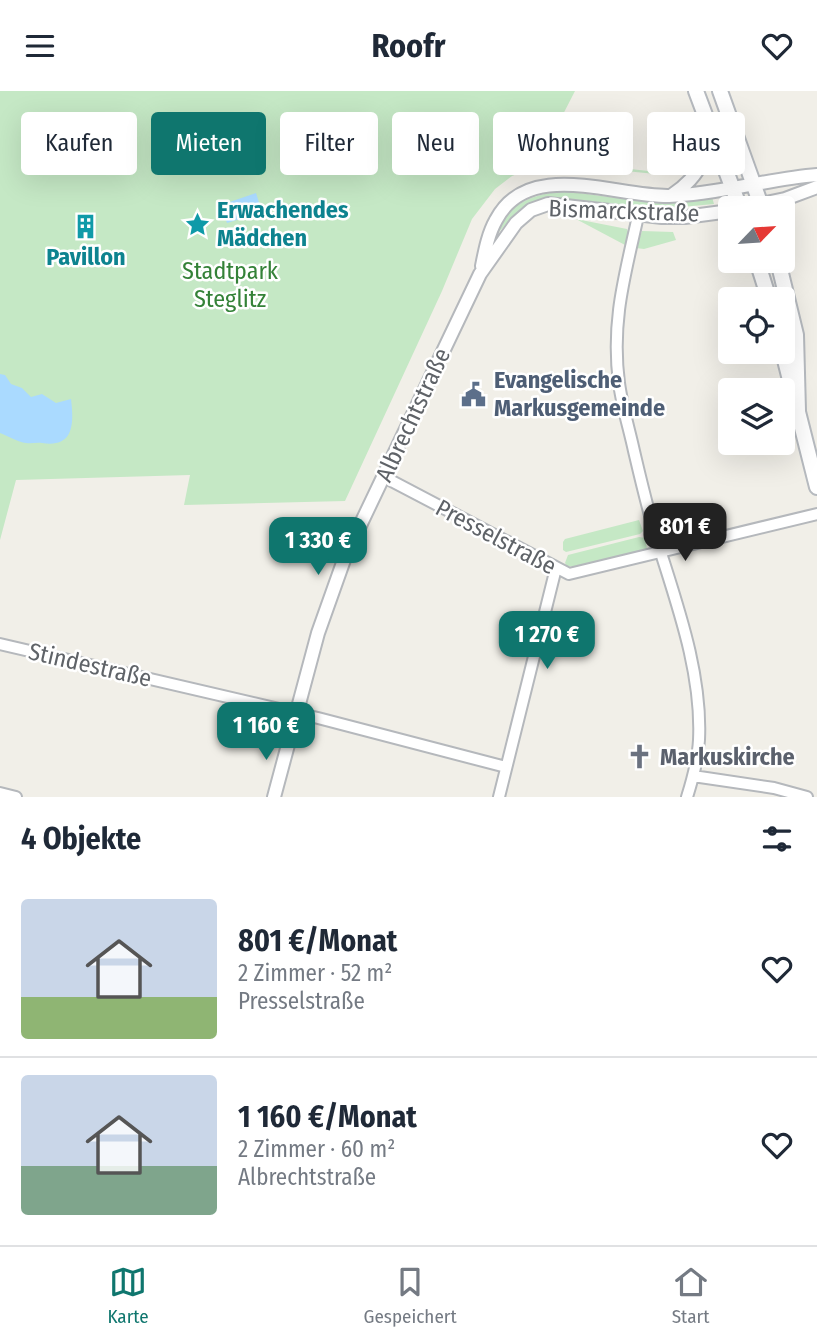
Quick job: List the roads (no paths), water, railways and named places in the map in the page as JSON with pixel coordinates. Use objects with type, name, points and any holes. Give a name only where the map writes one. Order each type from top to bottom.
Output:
[{"type":"main road","points":[[696,91],[704,112]]},
{"type":"main road","points":[[719,91],[758,196]]},
{"type":"main road","points":[[728,175],[736,196]]},
{"type":"main road","points":[[781,273],[796,335],[798,411]]},
{"type":"main road","points":[[786,364],[798,411],[811,440],[817,487]]},
{"type":"street","points":[[671,196],[689,183],[695,175]]},
{"type":"street","name":"Bismarckstraße","points":[[480,274],[496,219],[511,202],[531,190],[559,184],[671,196],[817,175]]},
{"type":"street","points":[[793,196],[817,187]]},
{"type":"street","name":"Bismarckstraße","points":[[480,274],[516,223],[540,206],[574,205],[638,216],[685,218],[718,213]]},
{"type":"street","points":[[638,216],[620,293],[616,339],[618,369],[626,418],[697,690],[699,742],[687,797]]},
{"type":"street","name":"Albrechtstraße","points":[[274,797],[318,633],[337,574],[480,274]]},
{"type":"street","name":"Presselstraße","points":[[383,477],[569,575],[817,514]]},
{"type":"street","points":[[499,797],[556,568]]},
{"type":"street","name":"Stindestraße","points":[[0,644],[296,713],[506,767]]},
{"type":"street","points":[[693,776],[774,788],[807,797]]},
{"type":"street","points":[[0,793],[16,797]]},
{"type":"water","points":[[256,193],[262,212],[227,223],[221,205]]},
{"type":"water","points":[[0,374],[5,375],[11,384],[22,388],[31,397],[42,394],[56,403],[71,399],[72,425],[66,438],[53,444],[28,443],[0,433]]},
{"type":"place","name":"Erwachendes Mädchen","points":[[197,224]]},
{"type":"place","name":"Pavillon","points":[[86,226]]},
{"type":"place","name":"Evangelische Markusgemeinde","points":[[474,394]]},
{"type":"place","name":"Markuskirche","points":[[640,757]]},
{"type":"park label","name":"Stadtpark Steglitz","points":[[230,285]]}]
